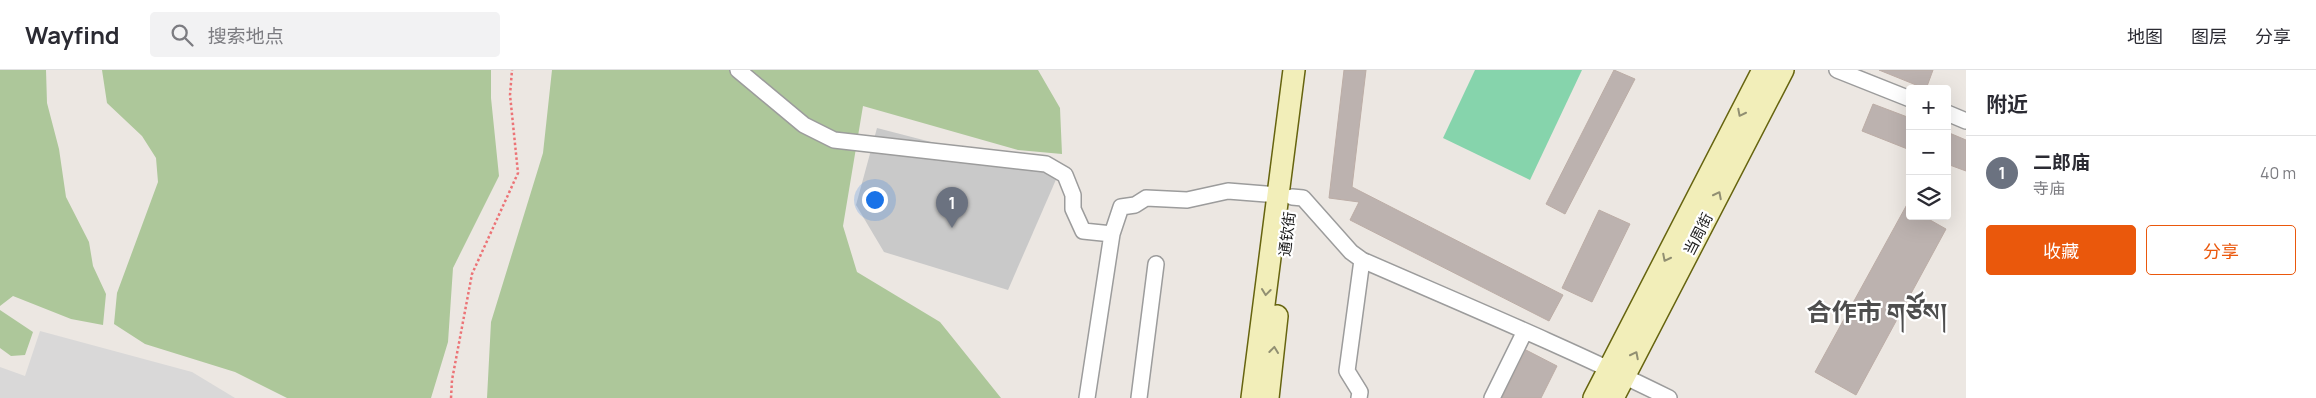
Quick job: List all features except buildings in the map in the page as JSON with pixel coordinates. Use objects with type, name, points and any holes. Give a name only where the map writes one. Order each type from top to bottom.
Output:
[{"type":"main road","points":[[1252,398],[1285,196],[1294,70]]},
{"type":"main road","name":"通钦街","points":[[1268,398],[1285,196],[1308,70]]},
{"type":"main road","name":"当周街","points":[[1613,398],[1616,372],[1763,70]]},
{"type":"main road","name":"当周街","points":[[1594,398],[1616,372],[1783,70]]},
{"type":"street","points":[[738,70],[804,125],[834,140],[1046,164],[1064,175],[1073,195],[1073,209],[1084,231],[1112,234]]},
{"type":"street","points":[[1837,70],[1906,97]]},
{"type":"street","points":[[1951,115],[1966,121]]},
{"type":"street","points":[[1087,398],[1112,234],[1121,207],[1135,205],[1146,198],[1187,200],[1228,191],[1302,198],[1351,252],[1362,260],[1525,331],[1669,398]]},
{"type":"street","points":[[1359,398],[1360,392],[1347,371],[1362,260]]},
{"type":"street","points":[[1139,398],[1156,264]]},
{"type":"street","points":[[1492,398],[1525,331]]},
{"type":"path","points":[[451,398],[452,380],[472,274],[518,173],[510,95],[512,70]]},
{"type":"shaded area","points":[[877,128],[1058,175],[1008,290],[884,252],[856,205]]},
{"type":"shaded area","points":[[40,331],[192,372],[235,398],[0,398],[0,367],[25,376]]},
{"type":"green space","points":[[0,70],[46,70],[47,103],[59,149],[66,197],[89,242],[93,266],[106,294],[103,325],[71,319],[13,296],[0,306]]},
{"type":"green space","points":[[102,70],[491,70],[491,98],[499,176],[453,268],[448,342],[431,398],[287,398],[235,372],[145,344],[114,324],[117,293],[158,182],[156,158],[142,136],[107,103]]},
{"type":"green space","points":[[552,70],[1038,70],[1060,108],[1062,154],[1018,150],[863,106],[843,226],[857,272],[940,322],[1001,398],[487,398],[491,322],[543,153]]},
{"type":"green space","points":[[1475,70],[1582,70],[1530,180],[1443,138]]},
{"type":"green space","points":[[0,310],[33,332],[25,355],[11,356],[0,348]]},
{"type":"place","name":"二郎庙","points":[[952,228]]},
{"type":"district","name":"合作市 གཙོས།","points":[[1877,311]]}]
